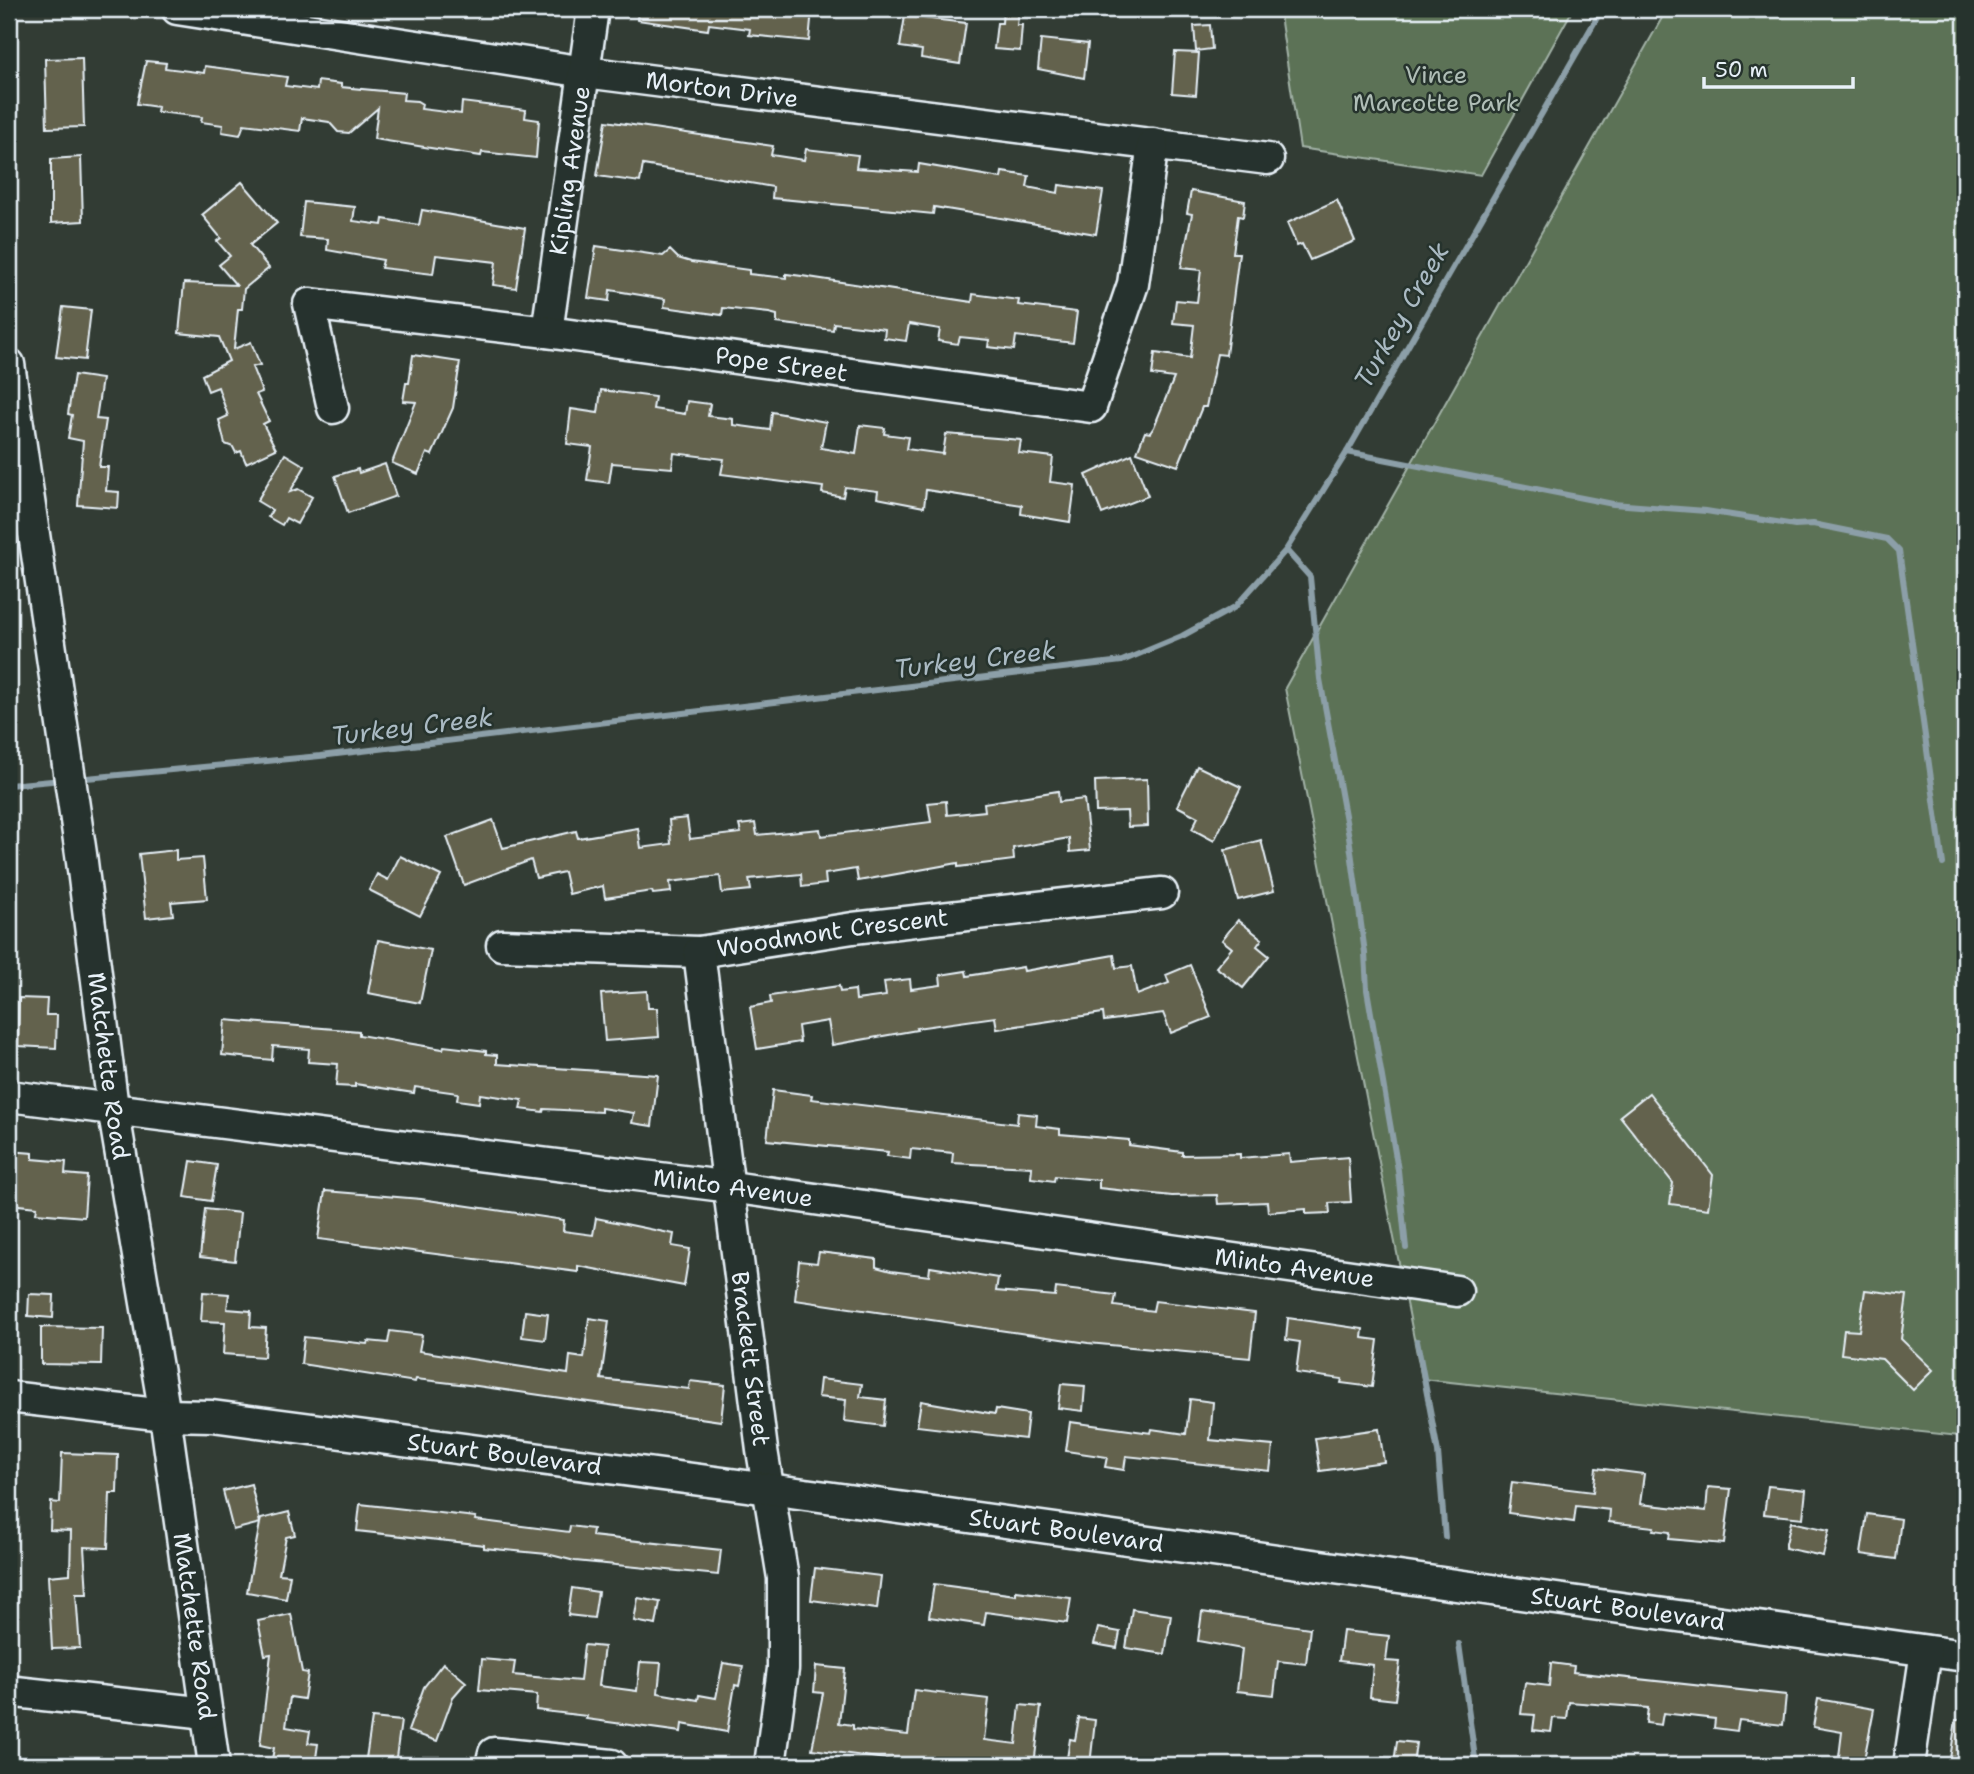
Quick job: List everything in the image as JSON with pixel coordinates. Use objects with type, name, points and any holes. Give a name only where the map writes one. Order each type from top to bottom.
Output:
[{"type":"street","name":"Morton Drive","points":[[177,9],[584,72],[1268,159]]},
{"type":"street","name":"Kipling Avenue","points":[[547,332],[593,9]]},
{"type":"street","name":"Pope Street","points":[[333,408],[309,304],[547,332],[1091,407],[1133,284],[1153,144]]},
{"type":"street","name":"Matchette Road","points":[[9,364],[81,854],[113,1108],[165,1415],[214,1765]]},
{"type":"street","name":"Woodmont Crescent","points":[[502,944],[699,951],[853,929],[1162,894]]},
{"type":"street","name":"Brackett Street","points":[[699,951],[783,1591],[783,1668],[770,1765]]},
{"type":"street","name":"Minto Avenue","points":[[9,1096],[731,1188],[1457,1291]]},
{"type":"street","name":"Stuart Boulevard","points":[[9,1396],[165,1415],[212,1416],[769,1489],[1965,1656]]},
{"type":"street","points":[[1909,1765],[1926,1651]]},
{"type":"street","points":[[9,1696],[16,1692],[206,1713]]},
{"type":"street","points":[[492,1765],[494,1753],[612,1765]]},
{"type":"green space","name":"Vince Marcotte Park","points":[[1279,9],[1573,9],[1481,175],[1300,148]]},
{"type":"green space","points":[[1667,9],[1965,9],[1965,1400],[1959,1436],[1422,1379],[1285,688]]},
{"type":"building","points":[[638,9],[812,9],[809,41],[749,35],[750,29],[709,24],[708,30],[637,20]]},
{"type":"building","points":[[1003,9],[1019,9],[1017,25],[1022,25],[1020,51],[994,49],[997,23],[1002,23]]},
{"type":"building","points":[[905,16],[966,23],[960,64],[921,58],[922,50],[900,47]]},
{"type":"building","points":[[1210,25],[1212,49],[1196,51],[1194,26]]},
{"type":"building","points":[[1041,39],[1088,44],[1084,78],[1038,69]]},
{"type":"building","points":[[1175,52],[1199,53],[1196,95],[1172,93]]},
{"type":"building","points":[[82,58],[84,127],[47,128],[45,59]]},
{"type":"building","points":[[146,61],[166,63],[165,68],[204,73],[205,66],[287,77],[285,86],[317,90],[318,81],[341,84],[341,87],[404,93],[403,100],[417,101],[422,104],[421,109],[461,114],[462,102],[526,110],[525,118],[539,120],[536,158],[482,152],[481,156],[374,139],[378,108],[349,133],[338,132],[329,122],[302,118],[300,131],[244,124],[240,135],[222,132],[223,125],[201,122],[202,117],[157,112],[158,107],[137,104]]},
{"type":"building","points":[[606,121],[773,146],[771,155],[804,160],[806,149],[858,155],[856,168],[918,172],[919,164],[1001,178],[1002,172],[1029,176],[1027,187],[1058,193],[1059,185],[1103,191],[1096,234],[934,207],[933,214],[772,198],[773,187],[643,165],[640,182],[597,176]]},
{"type":"building","points":[[81,157],[83,221],[51,223],[51,159]]},
{"type":"building","points":[[242,182],[277,223],[250,245],[269,268],[244,289],[242,309],[238,309],[234,349],[251,342],[260,365],[252,367],[262,392],[256,394],[269,421],[263,424],[276,449],[246,463],[241,451],[236,453],[233,447],[225,444],[219,420],[228,416],[218,387],[208,391],[202,375],[229,361],[219,337],[179,333],[184,283],[236,285],[219,265],[230,256],[217,241],[221,238],[202,215]]},
{"type":"building","points":[[1191,191],[1245,201],[1243,217],[1238,216],[1233,253],[1239,253],[1226,355],[1217,354],[1206,407],[1202,407],[1178,466],[1137,452],[1145,432],[1150,433],[1154,427],[1174,378],[1152,375],[1155,353],[1190,358],[1194,325],[1173,323],[1176,300],[1197,302],[1201,270],[1181,268],[1192,214],[1187,213]]},
{"type":"building","points":[[1337,200],[1355,241],[1310,260],[1302,244],[1297,246],[1287,223]]},
{"type":"building","points":[[304,202],[355,207],[353,221],[382,225],[383,219],[419,225],[422,210],[525,228],[516,288],[493,285],[496,262],[436,255],[433,274],[381,268],[383,260],[327,250],[328,239],[300,237]]},
{"type":"building","points":[[596,246],[663,256],[670,250],[678,258],[691,262],[749,270],[749,274],[786,278],[786,274],[802,276],[972,302],[973,294],[1019,300],[1018,305],[1077,312],[1073,343],[1016,336],[1014,350],[988,347],[989,340],[960,337],[958,344],[938,341],[940,329],[909,324],[906,341],[884,338],[885,329],[834,323],[833,330],[777,323],[777,315],[769,313],[723,308],[722,315],[664,307],[665,299],[610,290],[609,301],[588,298]]},
{"type":"building","points":[[63,307],[91,310],[85,360],[56,357]]},
{"type":"building","points":[[413,355],[460,362],[453,408],[432,455],[427,453],[418,474],[392,463],[416,402],[403,401]]},
{"type":"building","points":[[74,375],[102,379],[96,419],[106,420],[99,467],[108,467],[106,491],[119,492],[118,508],[78,505],[83,441],[68,438],[72,415],[68,414]]},
{"type":"building","points":[[601,390],[655,397],[653,409],[685,414],[687,401],[710,404],[708,416],[733,419],[733,425],[770,430],[772,412],[826,422],[821,448],[856,454],[860,425],[885,428],[884,434],[908,437],[906,449],[943,454],[946,434],[1021,440],[1019,453],[1053,457],[1050,482],[1075,485],[1070,522],[1021,514],[1022,505],[926,490],[924,507],[877,498],[878,491],[845,487],[843,497],[822,493],[823,487],[721,474],[724,459],[674,453],[672,468],[612,463],[609,483],[587,480],[592,447],[567,444],[571,409],[598,413]]},
{"type":"building","points":[[285,454],[305,466],[290,492],[298,489],[312,497],[297,524],[286,518],[282,525],[268,517],[272,510],[257,501]]},
{"type":"building","points":[[1132,454],[1148,496],[1102,514],[1086,475]]},
{"type":"building","points":[[385,464],[396,496],[348,513],[335,476],[358,469],[359,473]]},
{"type":"building","points":[[1197,766],[1241,787],[1214,841],[1192,829],[1198,817],[1177,806]]},
{"type":"building","points":[[1147,779],[1148,826],[1128,827],[1127,811],[1096,812],[1095,781]]},
{"type":"building","points":[[1058,791],[1059,802],[1084,799],[1090,850],[1070,852],[1069,838],[1013,848],[1014,860],[958,867],[958,863],[858,881],[856,869],[825,874],[826,884],[802,887],[801,874],[749,879],[751,890],[722,893],[720,876],[670,882],[671,892],[653,894],[652,891],[605,898],[603,886],[569,894],[564,872],[536,878],[531,860],[464,885],[447,837],[493,820],[503,848],[576,831],[578,838],[638,828],[641,848],[671,844],[669,820],[687,818],[690,839],[741,833],[739,825],[755,823],[757,835],[820,829],[821,836],[931,822],[928,803],[946,801],[947,815],[985,811],[984,803]]},
{"type":"building","points":[[1261,840],[1274,891],[1238,900],[1225,850]]},
{"type":"building","points":[[176,850],[176,860],[203,858],[207,899],[171,902],[173,915],[146,918],[139,854]]},
{"type":"building","points":[[400,856],[441,876],[420,916],[369,890],[377,874],[388,880]]},
{"type":"building","points":[[1238,920],[1262,939],[1257,946],[1269,956],[1243,988],[1216,967],[1232,948],[1222,940]]},
{"type":"building","points":[[378,940],[431,950],[420,1003],[368,993]]},
{"type":"building","points":[[1114,955],[1116,968],[1132,966],[1137,995],[1169,983],[1166,975],[1190,965],[1211,1017],[1171,1033],[1163,1013],[1104,1021],[1103,1013],[997,1029],[995,1017],[916,1028],[917,1030],[832,1045],[828,1021],[798,1026],[800,1042],[757,1049],[750,1007],[771,1003],[770,996],[839,986],[840,992],[855,990],[856,1000],[886,996],[884,982],[910,979],[911,989],[941,985],[940,975],[966,971],[967,976],[1023,967],[1024,971]]},
{"type":"building","points":[[647,991],[648,1008],[657,1008],[659,1037],[605,1041],[601,994]]},
{"type":"building","points":[[19,998],[47,999],[46,1015],[57,1015],[56,1048],[18,1046]]},
{"type":"building","points":[[225,1020],[359,1031],[359,1035],[443,1049],[444,1046],[486,1051],[486,1054],[497,1055],[497,1064],[658,1075],[652,1126],[632,1123],[634,1113],[601,1108],[601,1112],[544,1109],[543,1112],[520,1109],[522,1100],[480,1094],[479,1103],[457,1100],[458,1093],[415,1087],[414,1093],[355,1084],[355,1087],[336,1086],[338,1064],[308,1062],[309,1049],[273,1046],[272,1060],[222,1055]]},
{"type":"building","points":[[773,1090],[812,1095],[811,1099],[1017,1124],[1018,1113],[1037,1115],[1036,1126],[1060,1129],[1060,1134],[1129,1140],[1129,1145],[1182,1152],[1182,1155],[1240,1154],[1240,1158],[1289,1154],[1290,1162],[1348,1157],[1351,1202],[1329,1203],[1330,1213],[1306,1214],[1306,1209],[1268,1212],[1267,1202],[1218,1204],[1217,1195],[1172,1196],[1099,1188],[1099,1180],[1055,1176],[1054,1181],[1031,1178],[1032,1167],[952,1163],[953,1153],[911,1149],[910,1159],[887,1156],[888,1152],[767,1140]]},
{"type":"building","points":[[1649,1093],[1713,1175],[1708,1209],[1670,1204],[1673,1183],[1620,1116]]},
{"type":"building","points":[[9,1151],[33,1153],[33,1159],[66,1162],[65,1174],[87,1176],[84,1217],[36,1213],[37,1207],[9,1204]]},
{"type":"building","points":[[191,1161],[217,1165],[211,1201],[185,1197]]},
{"type":"building","points":[[325,1191],[421,1199],[564,1220],[563,1231],[593,1235],[596,1218],[674,1234],[672,1246],[690,1249],[684,1286],[578,1266],[578,1272],[318,1239]]},
{"type":"building","points":[[205,1209],[240,1213],[235,1261],[200,1257]]},
{"type":"building","points":[[819,1252],[876,1259],[876,1267],[891,1271],[929,1276],[930,1267],[998,1278],[996,1291],[1055,1296],[1056,1288],[1116,1295],[1114,1306],[1153,1311],[1155,1301],[1255,1313],[1250,1358],[1088,1343],[795,1300],[799,1261],[817,1263]]},
{"type":"building","points":[[1865,1290],[1907,1295],[1901,1339],[1933,1370],[1913,1390],[1882,1359],[1841,1354],[1844,1330],[1859,1331]]},
{"type":"building","points":[[203,1292],[229,1294],[227,1309],[251,1311],[250,1327],[266,1328],[264,1357],[223,1354],[225,1322],[201,1321]]},
{"type":"building","points":[[29,1294],[54,1295],[53,1318],[28,1316]]},
{"type":"building","points":[[525,1311],[548,1314],[545,1340],[522,1337]]},
{"type":"building","points":[[589,1318],[609,1321],[601,1379],[689,1389],[690,1381],[725,1385],[721,1421],[477,1386],[416,1379],[415,1382],[301,1364],[304,1337],[367,1344],[368,1341],[388,1343],[390,1331],[422,1335],[419,1351],[568,1374],[570,1356],[584,1358]]},
{"type":"building","points":[[1288,1318],[1363,1329],[1362,1338],[1378,1340],[1372,1387],[1341,1383],[1342,1379],[1296,1373],[1300,1342],[1286,1340]]},
{"type":"building","points":[[41,1327],[102,1328],[101,1365],[41,1364]]},
{"type":"building","points":[[820,1379],[862,1384],[860,1397],[886,1400],[883,1426],[844,1421],[846,1400],[818,1397]]},
{"type":"building","points":[[1061,1384],[1085,1386],[1083,1411],[1058,1408]]},
{"type":"building","points":[[1190,1399],[1213,1402],[1210,1440],[1273,1446],[1270,1471],[1126,1456],[1124,1470],[1105,1467],[1107,1457],[1066,1451],[1070,1422],[1151,1433],[1152,1429],[1186,1434]]},
{"type":"building","points":[[921,1401],[995,1414],[996,1409],[1028,1414],[1025,1439],[917,1426]]},
{"type":"building","points":[[1379,1429],[1384,1462],[1320,1471],[1315,1438]]},
{"type":"building","points":[[62,1453],[118,1455],[117,1493],[110,1493],[108,1548],[84,1547],[87,1594],[76,1594],[80,1648],[52,1649],[48,1576],[70,1574],[71,1531],[50,1530],[51,1502],[60,1503]]},
{"type":"building","points":[[1596,1468],[1644,1474],[1640,1504],[1706,1511],[1708,1487],[1731,1489],[1724,1544],[1669,1539],[1670,1532],[1653,1530],[1654,1527],[1609,1522],[1610,1510],[1576,1506],[1574,1522],[1508,1513],[1512,1482],[1593,1492]]},
{"type":"building","points":[[251,1484],[260,1523],[233,1530],[223,1491]]},
{"type":"building","points":[[1768,1486],[1806,1490],[1803,1518],[1764,1514]]},
{"type":"building","points":[[360,1504],[476,1517],[475,1520],[569,1532],[570,1526],[593,1529],[592,1536],[721,1550],[718,1575],[575,1561],[547,1554],[484,1548],[484,1545],[357,1531]]},
{"type":"building","points":[[289,1512],[295,1535],[286,1537],[279,1574],[290,1575],[286,1599],[247,1592],[261,1519]]},
{"type":"building","points":[[1867,1514],[1901,1519],[1896,1559],[1861,1554]]},
{"type":"building","points":[[1791,1522],[1829,1530],[1823,1556],[1785,1548]]},
{"type":"building","points":[[815,1568],[881,1576],[877,1609],[811,1600]]},
{"type":"building","points":[[934,1584],[1016,1595],[1016,1591],[1071,1598],[1067,1623],[986,1612],[984,1625],[929,1617]]},
{"type":"building","points":[[572,1588],[598,1592],[594,1618],[568,1615]]},
{"type":"building","points":[[638,1598],[660,1602],[656,1625],[634,1621]]},
{"type":"building","points":[[1132,1609],[1171,1615],[1165,1654],[1126,1648]]},
{"type":"building","points":[[1202,1612],[1310,1628],[1306,1664],[1278,1661],[1274,1695],[1237,1691],[1242,1649],[1198,1641]]},
{"type":"building","points":[[291,1614],[302,1672],[308,1673],[304,1699],[290,1697],[286,1727],[310,1731],[308,1743],[318,1744],[315,1765],[271,1765],[274,1748],[260,1745],[271,1654],[265,1655],[258,1621]]},
{"type":"building","points":[[1098,1628],[1120,1632],[1117,1648],[1094,1644]]},
{"type":"building","points":[[1343,1631],[1389,1636],[1386,1661],[1400,1662],[1395,1700],[1370,1697],[1373,1665],[1339,1661]]},
{"type":"building","points":[[584,1645],[604,1647],[599,1686],[637,1691],[640,1662],[661,1663],[658,1693],[698,1700],[699,1695],[716,1698],[723,1663],[743,1666],[739,1686],[735,1685],[727,1732],[682,1724],[681,1732],[586,1719],[587,1716],[536,1710],[537,1695],[479,1690],[482,1659],[515,1662],[513,1675],[580,1681]]},
{"type":"building","points":[[443,1663],[466,1682],[453,1697],[437,1741],[408,1731],[424,1687]]},
{"type":"building","points":[[1551,1663],[1574,1666],[1573,1672],[1786,1695],[1783,1725],[1739,1720],[1737,1731],[1714,1728],[1715,1719],[1663,1713],[1661,1725],[1646,1723],[1648,1708],[1569,1702],[1567,1719],[1553,1718],[1551,1732],[1533,1730],[1535,1715],[1521,1714],[1525,1683],[1549,1686]]},
{"type":"building","points":[[816,1666],[845,1669],[839,1723],[853,1725],[853,1729],[908,1735],[914,1690],[989,1699],[984,1740],[1016,1744],[1020,1705],[1041,1707],[1034,1765],[929,1765],[812,1749],[823,1693],[814,1692]]},
{"type":"building","points":[[1818,1699],[1874,1709],[1863,1765],[1838,1765],[1842,1732],[1813,1727]]},
{"type":"building","points":[[372,1718],[401,1721],[395,1765],[365,1765]]},
{"type":"building","points":[[1079,1718],[1095,1720],[1090,1765],[1066,1765],[1070,1739],[1075,1740]]},
{"type":"building","points":[[1956,1720],[1965,1720],[1965,1765],[1949,1765]]},
{"type":"building","points":[[1397,1741],[1416,1743],[1413,1765],[1394,1763]]},
{"type":"waterway","name":"Turkey Creek","points":[[76,779],[320,756],[1122,661],[1182,636],[1235,607],[1286,550],[1347,452],[1602,9]]},
{"type":"waterway","points":[[1347,452],[1613,504],[1706,511],[1795,525],[1813,524],[1887,539],[1899,551],[1943,864]]},
{"type":"waterway","points":[[1286,550],[1310,577],[1320,679],[1349,837],[1365,953],[1367,990],[1398,1170],[1406,1248]]},
{"type":"waterway","name":"Turkey Creek","points":[[9,785],[62,780]]},
{"type":"waterway","points":[[1417,1341],[1438,1452],[1445,1537]]},
{"type":"waterway","points":[[1459,1644],[1476,1765]]}]
